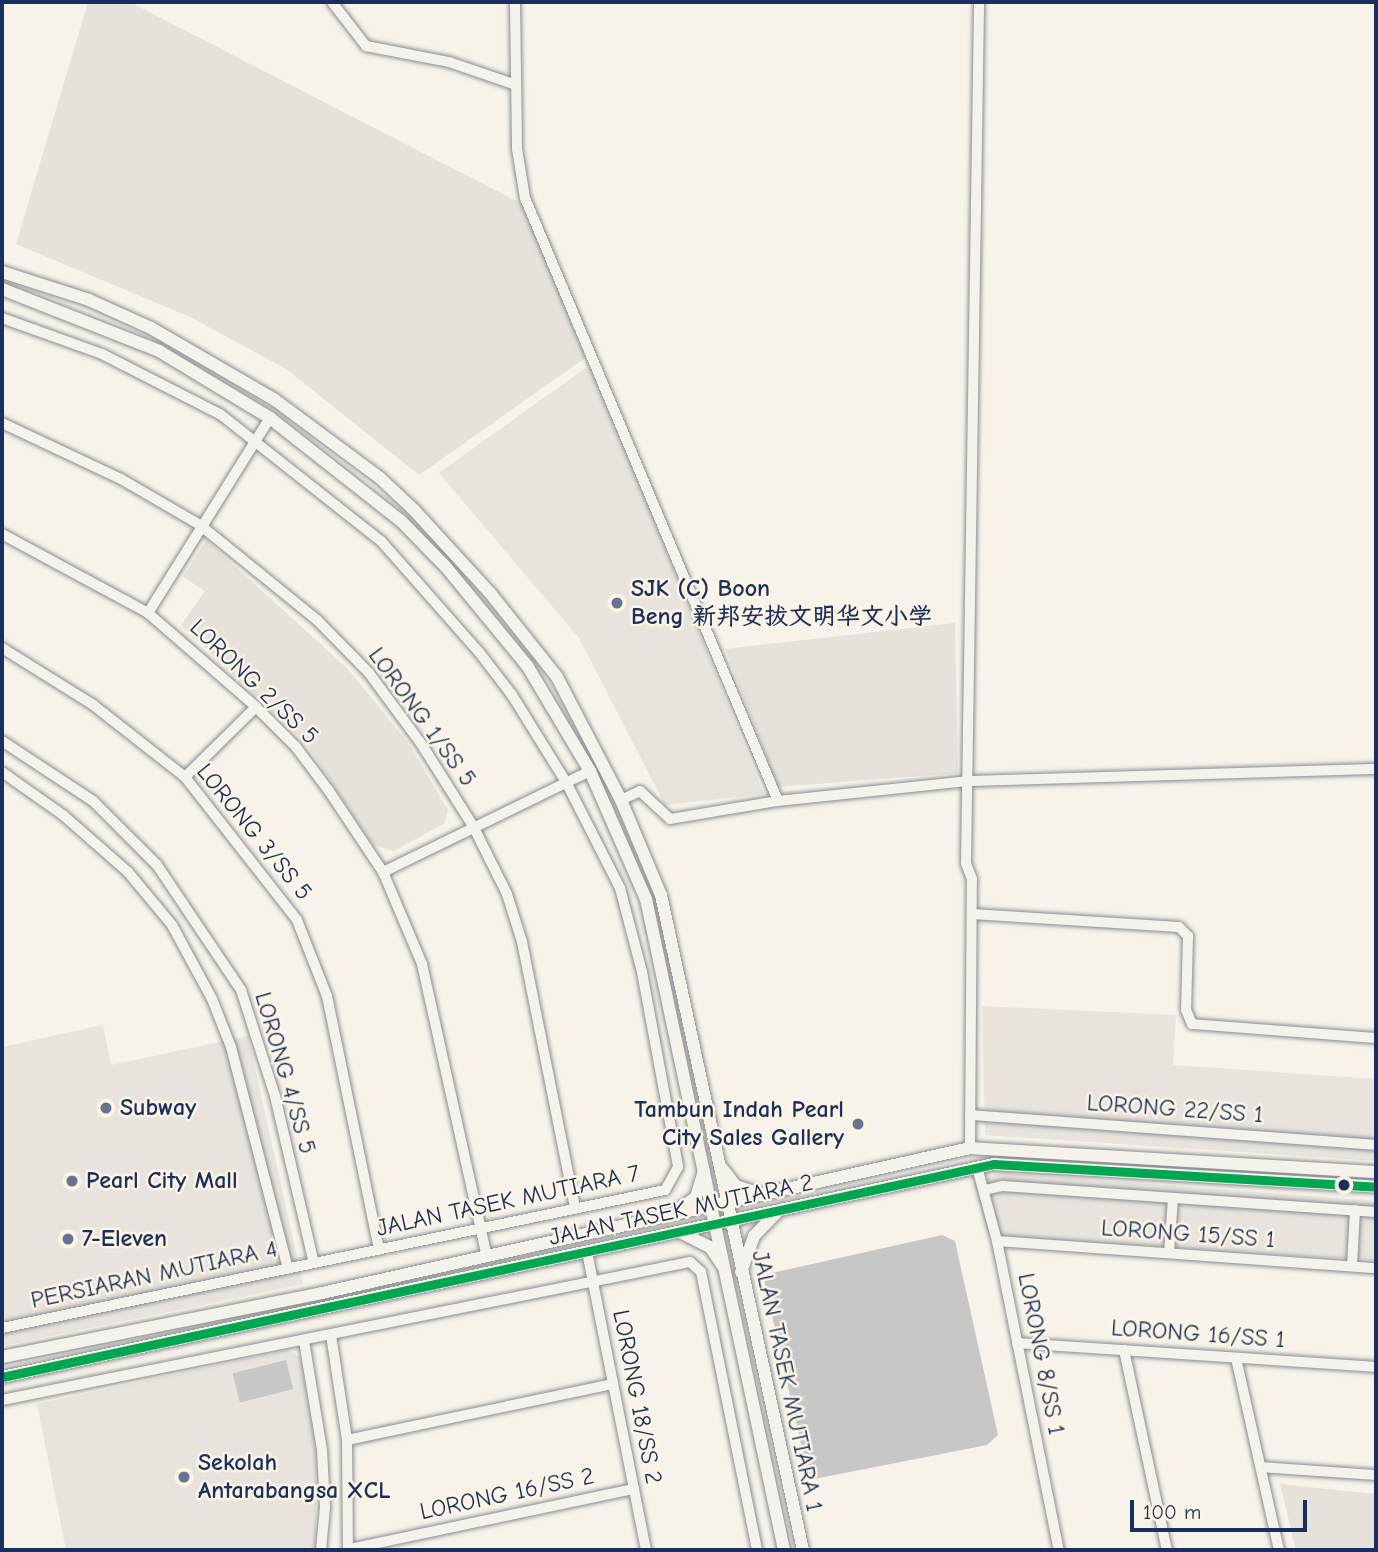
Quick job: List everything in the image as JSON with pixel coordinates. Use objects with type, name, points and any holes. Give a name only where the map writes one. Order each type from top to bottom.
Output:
[{"type":"street","points":[[332,2],[366,46],[449,62],[516,85]]},
{"type":"street","points":[[515,2],[517,149],[525,198],[540,242],[778,801]]},
{"type":"street","points":[[970,1148],[972,879],[966,863],[979,2]]},
{"type":"street","points":[[2,272],[89,300],[185,344],[275,400],[380,478],[457,554],[544,656],[621,800],[661,895],[719,1205],[716,1223]]},
{"type":"street","points":[[2,289],[159,351],[270,418],[401,521],[446,567],[527,667],[590,771],[646,899],[712,1166],[750,1194],[774,1193]]},
{"type":"street","name":"JALAN TASEK MUTIARA 7","points":[[2,318],[102,354],[161,382],[258,441],[381,541],[432,594],[512,695],[566,782],[620,888],[642,972],[678,1167],[665,1189],[481,1230],[314,1263]]},
{"type":"street","points":[[148,613],[200,525],[258,441],[270,418]]},
{"type":"street","name":"LORONG 1/SS 5","points":[[2,424],[121,479],[200,525],[317,620],[369,673],[473,826],[507,894],[522,942],[575,1208]]},
{"type":"street","name":"LORONG 2/SS 5","points":[[2,534],[148,613],[256,707],[296,747],[383,872],[422,964],[487,1256]]},
{"type":"street","name":"LORONG 3/SS 5","points":[[2,648],[92,704],[185,777],[274,886],[313,954],[327,996],[379,1250]]},
{"type":"street","points":[[185,777],[256,707]]},
{"type":"street","name":"LORONG 4/SS 5","points":[[2,741],[93,801],[158,865],[241,990],[275,1096],[314,1263]]},
{"type":"street","points":[[621,800],[640,791],[670,819],[778,801],[967,781],[1376,769]]},
{"type":"street","points":[[383,872],[590,771]]},
{"type":"street","points":[[2,772],[63,814],[128,872],[172,925],[212,999],[231,1047],[288,1269]]},
{"type":"street","points":[[972,914],[1179,927],[1188,936],[1186,1010],[1192,1024],[1376,1038]]},
{"type":"street","name":"LORONG 22/SS 1","points":[[970,1115],[1376,1145]]},
{"type":"street","name":"JALAN TASEK MUTIARA 2","points":[[2,1357],[142,1330],[487,1256],[970,1148],[1376,1172]]},
{"type":"street","name":"JALAN TASEK MUTIARA 2","points":[[2,1377],[977,1167],[1012,1162],[1376,1187]]},
{"type":"street","points":[[667,1217],[696,1197],[712,1166]]},
{"type":"street","name":"LORONG 8/SS 1","points":[[977,1167],[997,1241],[1059,1550]]},
{"type":"street","points":[[985,1190],[1003,1186],[1376,1212]]},
{"type":"street","points":[[1169,1253],[1172,1198]]},
{"type":"street","points":[[719,1205],[730,1220]]},
{"type":"street","points":[[741,1272],[754,1236],[781,1209]]},
{"type":"street","points":[[1352,1266],[1355,1210]]},
{"type":"street","name":"JALAN TASEK MUTIARA 1","points":[[730,1220],[803,1550]]},
{"type":"street","name":"JALAN TASEK MUTIARA 1","points":[[716,1223],[784,1550]]},
{"type":"street","points":[[679,1231],[710,1247],[726,1275]]},
{"type":"street","name":"LORONG 15/SS 1","points":[[997,1241],[1376,1268]]},
{"type":"street","name":"LORONG 18/SS 2","points":[[587,1252],[646,1550]]},
{"type":"street","points":[[2,1400],[304,1341],[682,1261],[697,1265],[757,1550]]},
{"type":"street","name":"PERSIARAN MUTIARA 4","points":[[2,1328],[314,1263]]},
{"type":"street","points":[[142,1330],[146,1345]]},
{"type":"street","points":[[331,1335],[347,1440],[349,1550]]},
{"type":"street","points":[[304,1341],[322,1450],[325,1507],[321,1550]]},
{"type":"street","name":"LORONG 16/SS 1","points":[[1017,1343],[1376,1367]]},
{"type":"street","points":[[1124,1350],[1167,1550]]},
{"type":"street","points":[[1237,1357],[1279,1550]]},
{"type":"street","points":[[347,1440],[613,1384]]},
{"type":"street","points":[[1261,1467],[1376,1475]]},
{"type":"street","name":"LORONG 16/SS 2","points":[[349,1550],[634,1489]]},
{"type":"shaded area","points":[[88,2],[130,2],[524,205],[588,356],[419,475],[286,369],[190,317],[16,244]]},
{"type":"shaded area","name":"SJK (C) Boon Beng 新邦安拔文明华文小学","points":[[591,364],[764,794],[665,805],[579,638],[439,473]]},
{"type":"shaded area","points":[[206,540],[348,669],[409,744],[448,810],[445,823],[394,851],[373,845],[305,742],[181,625],[205,591],[183,577]]},
{"type":"shaded area","points":[[955,623],[958,773],[778,787],[725,649]]},
{"type":"shaded area","points":[[982,1006],[1176,1015],[1173,1065],[1376,1079],[1376,1161],[985,1135]]},
{"type":"shaded area","points":[[103,1025],[111,1065],[248,1036],[303,1284],[2,1346],[2,1047]]},
{"type":"shaded area","points":[[1001,1173],[1376,1201],[1376,1261],[988,1235],[973,1183]]},
{"type":"shaded area","points":[[942,1235],[955,1241],[998,1435],[987,1445],[809,1480],[763,1275]]},
{"type":"shaded area","name":"Sekolah Antarabangsa XCL","points":[[287,1350],[300,1357],[316,1448],[316,1550],[66,1550],[37,1404]]},
{"type":"shaded area","points":[[286,1360],[293,1389],[240,1402],[233,1373]]},
{"type":"shaded area","points":[[1280,1484],[1376,1494],[1376,1550],[1296,1550]]},
{"type":"transit line","points":[[2,1377],[994,1164],[1376,1187]]},
{"type":"place","name":"SJK (C) Boon Beng 新邦安拔文明华文小学","points":[[617,603]]},
{"type":"place","name":"Subway","points":[[106,1108]]},
{"type":"place","name":"Tambun Indah Pearl City Sales Gallery","points":[[858,1124]]},
{"type":"place","name":"Pearl City Mall","points":[[72,1181]]},
{"type":"place","name":"7-Eleven","points":[[68,1239]]},
{"type":"place","name":"Sekolah Antarabangsa XCL","points":[[184,1477]]}]
